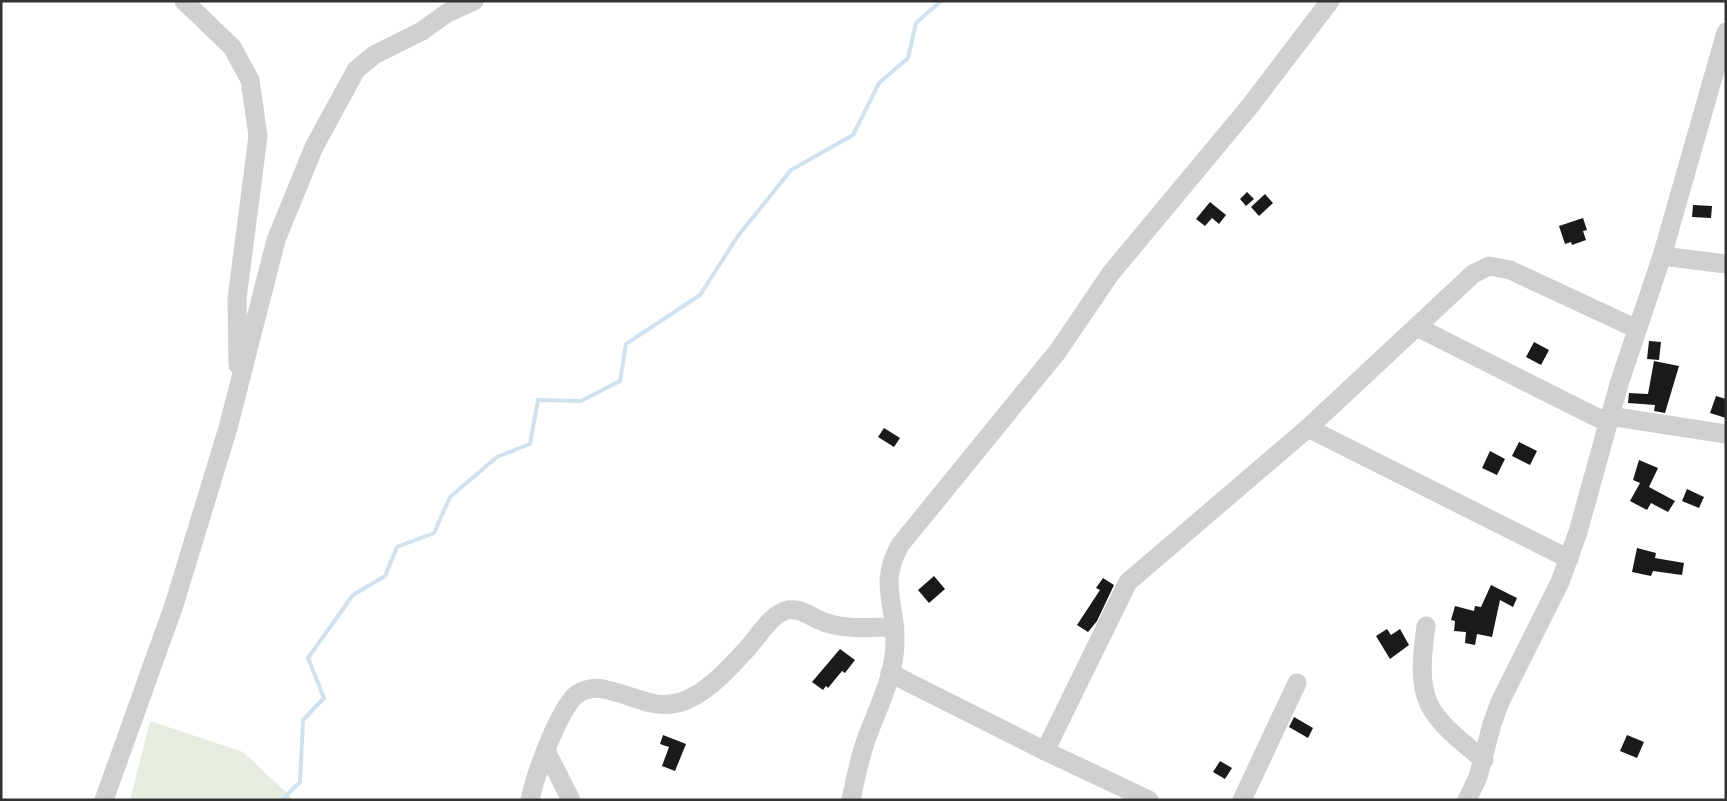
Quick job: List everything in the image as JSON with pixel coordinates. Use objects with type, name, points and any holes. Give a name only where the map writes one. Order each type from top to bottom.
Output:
[{"type":"street","points":[[184,1],[232,47],[250,80],[258,136],[237,299],[237,360],[241,378]]},
{"type":"street","points":[[104,800],[174,605],[228,428],[276,240],[314,147],[356,70],[374,55],[422,31],[447,13],[474,1]]},
{"type":"street","points":[[851,800],[865,742],[894,657],[894,628],[888,596],[888,578],[900,545],[1058,351],[1111,273],[1250,106],[1330,1]]},
{"type":"street","points":[[1467,800],[1484,760],[1492,724],[1500,702],[1560,582],[1569,559],[1608,420],[1662,256],[1726,32]]},
{"type":"street","points":[[1662,256],[1726,264]]},
{"type":"street","points":[[1046,751],[1128,582],[1308,428],[1473,274],[1489,266],[1510,270],[1637,329]]},
{"type":"street","points":[[1417,326],[1608,420],[1726,434]]},
{"type":"street","points":[[1308,428],[1569,559]]},
{"type":"street","points":[[530,800],[546,751],[572,698],[578,694],[598,688],[659,705],[684,701],[706,689],[745,651],[778,613],[783,611],[800,610],[832,625],[894,628]]},
{"type":"street","points":[[1426,626],[1421,665],[1423,686],[1429,705],[1443,726],[1484,760]]},
{"type":"street","points":[[890,673],[1149,800]]},
{"type":"street","points":[[1242,800],[1297,683]]},
{"type":"street","points":[[546,751],[571,800]]},
{"type":"shaded area","points":[[150,721],[243,752],[294,800],[130,800]]},
{"type":"building","points":[[1247,192],[1254,199],[1246,206],[1240,199]]},
{"type":"building","points":[[1265,194],[1273,203],[1259,216],[1251,207]]},
{"type":"building","points":[[1210,202],[1226,215],[1219,224],[1212,218],[1205,226],[1196,219]]},
{"type":"building","points":[[1693,205],[1712,206],[1711,218],[1692,217]]},
{"type":"building","points":[[1583,218],[1587,230],[1583,231],[1586,240],[1572,245],[1571,242],[1565,244],[1559,226]]},
{"type":"building","points":[[1649,341],[1661,342],[1659,360],[1647,359]]},
{"type":"building","points":[[1534,342],[1549,350],[1541,365],[1526,357]]},
{"type":"building","points":[[1654,361],[1679,366],[1665,413],[1654,411],[1655,405],[1628,403],[1629,393],[1648,394]]},
{"type":"building","points":[[1716,396],[1726,399],[1726,418],[1710,413]]},
{"type":"building","points":[[884,428],[900,438],[894,447],[878,437]]},
{"type":"building","points":[[1519,442],[1537,451],[1530,465],[1512,456]]},
{"type":"building","points":[[1490,451],[1505,459],[1497,475],[1482,468]]},
{"type":"building","points":[[1639,460],[1658,468],[1649,487],[1675,501],[1668,512],[1651,503],[1647,510],[1630,501],[1640,483],[1633,480]]},
{"type":"building","points":[[1687,489],[1704,497],[1699,508],[1682,501]]},
{"type":"building","points":[[1637,548],[1656,553],[1655,558],[1684,563],[1682,575],[1653,571],[1651,576],[1632,572]]},
{"type":"building","points":[[934,576],[945,589],[929,603],[918,590]]},
{"type":"building","points":[[1103,578],[1114,585],[1097,621],[1088,632],[1077,625],[1100,590],[1096,588]]},
{"type":"building","points":[[1491,585],[1517,598],[1513,607],[1500,600],[1492,637],[1477,634],[1475,645],[1465,643],[1466,632],[1454,631],[1455,621],[1451,620],[1455,606],[1474,611],[1475,606],[1481,607]]},
{"type":"building","points":[[1387,629],[1391,635],[1400,629],[1409,645],[1390,659],[1376,636]]},
{"type":"building","points":[[840,649],[855,660],[845,673],[842,671],[828,688],[826,686],[823,690],[812,682]]},
{"type":"building","points":[[1294,717],[1313,728],[1308,738],[1289,727]]},
{"type":"building","points":[[663,735],[686,744],[675,771],[662,766],[669,747],[660,744]]},
{"type":"building","points":[[1627,735],[1644,742],[1637,758],[1620,751]]},
{"type":"building","points":[[1220,761],[1232,768],[1225,779],[1213,772]]},
{"type":"waterway","points":[[282,800],[300,782],[303,720],[324,698],[308,658],[353,595],[385,576],[397,547],[434,533],[450,497],[497,457],[530,444],[538,400],[581,401],[620,381],[626,344],[700,295],[738,236],[791,170],[853,135],[879,83],[908,58],[916,23],[941,1]]}]
